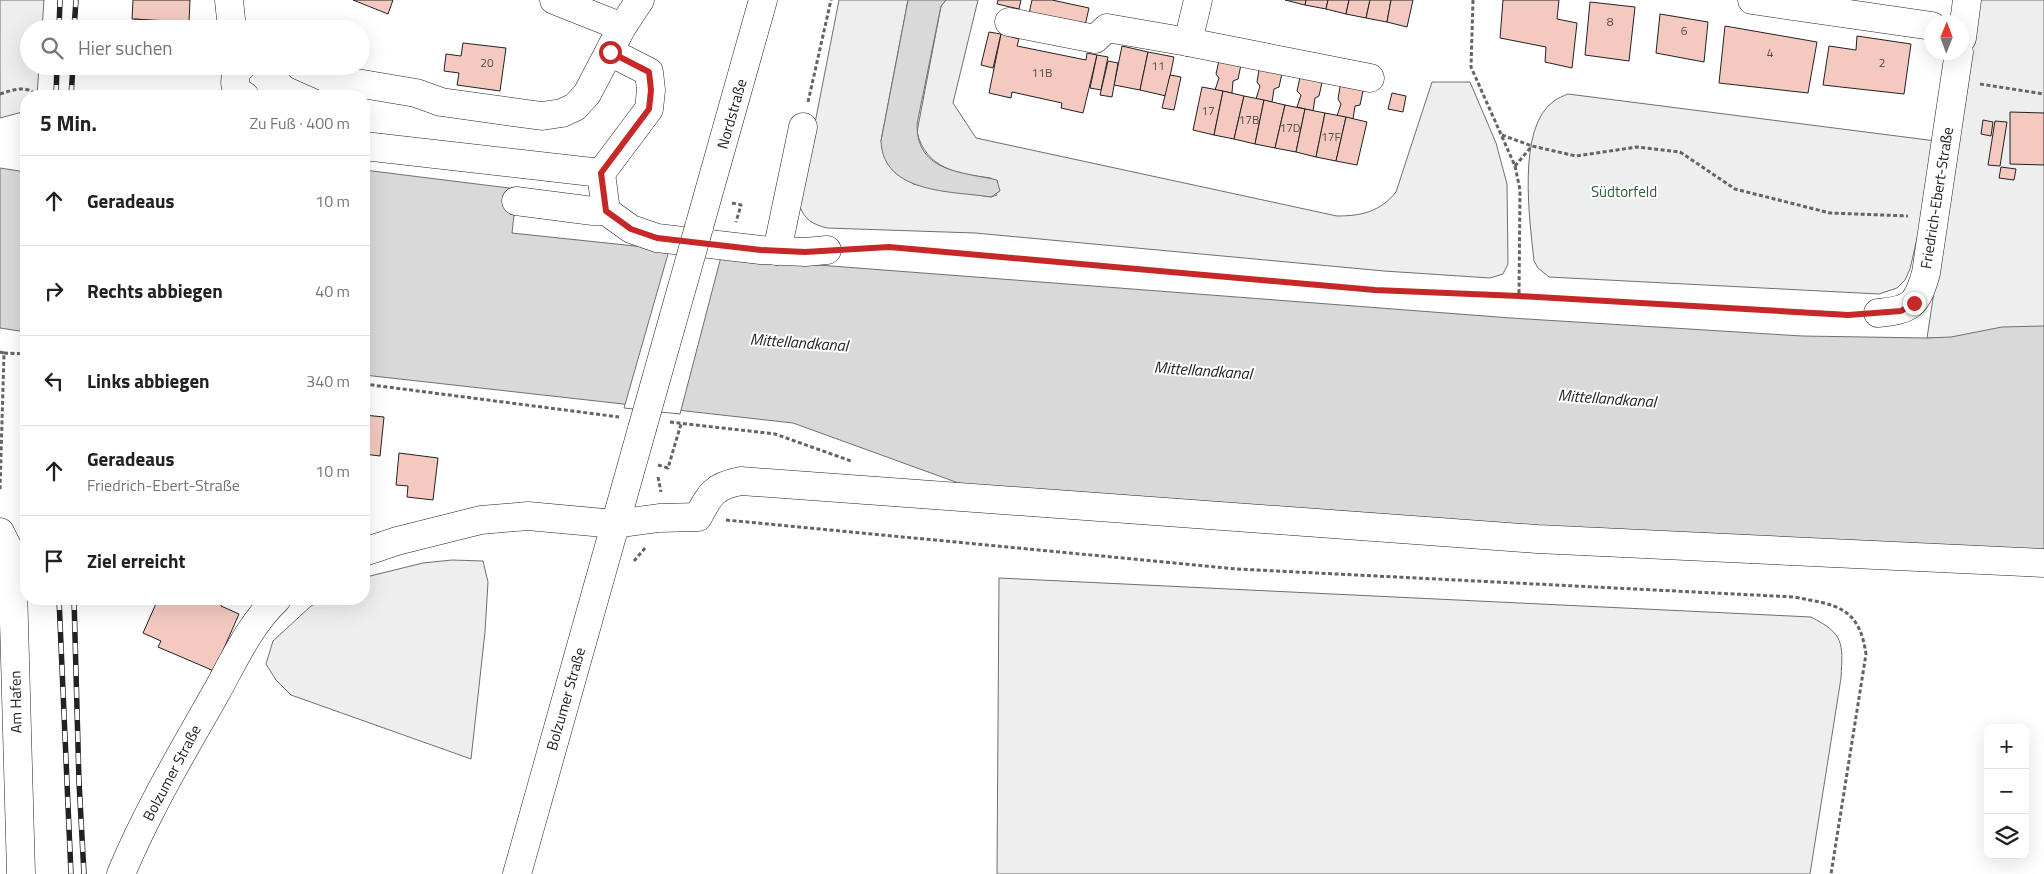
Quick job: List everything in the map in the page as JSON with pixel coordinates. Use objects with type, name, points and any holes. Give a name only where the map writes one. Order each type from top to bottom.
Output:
[{"type":"street","points":[[229,0],[231,20]]},
{"type":"street","points":[[554,0],[649,72],[651,90],[649,109],[601,173],[606,211]]},
{"type":"street","points":[[320,75],[327,78],[416,93],[441,102],[542,116],[562,114],[575,106],[587,94],[640,0]]},
{"type":"street","name":"Nordstraße","points":[[700,227],[763,0]]},
{"type":"street","points":[[1188,42],[1198,0]]},
{"type":"street","points":[[1752,0],[1924,25]]},
{"type":"street","name":"Friedrich-Ebert-Straße","points":[[1965,15],[1967,0]]},
{"type":"street","points":[[1009,22],[1095,39],[1107,28],[1370,78]]},
{"type":"street","name":"Friedrich-Ebert-Straße","points":[[1878,313],[1901,311],[1914,303],[1921,290],[1926,273],[1958,60]]},
{"type":"street","points":[[236,75],[234,82],[237,90]]},
{"type":"street","points":[[777,252],[803,127]]},
{"type":"street","points":[[370,147],[601,173]]},
{"type":"street","points":[[516,201],[606,211],[631,229],[657,238],[777,252],[827,250]]},
{"type":"street","name":"Bolzumer Straße","points":[[517,874],[700,227]]},
{"type":"street","points":[[370,550],[397,541],[481,520],[528,516],[615,524],[659,518],[698,517],[708,497],[722,484],[741,480],[1537,539],[2044,563]]},
{"type":"street","name":"Am Hafen","points":[[0,532],[9,550],[13,587],[21,874]]},
{"type":"street","name":"Bolzumer Straße","points":[[120,874],[132,846],[179,757],[243,646],[271,605]]},
{"type":"path","points":[[803,127],[831,0]]},
{"type":"path","points":[[1473,0],[1471,68],[1515,166],[1520,206],[1519,296]]},
{"type":"path","points":[[1955,80],[2044,94]]},
{"type":"path","points":[[0,94],[21,88],[28,90]]},
{"type":"path","points":[[1502,134],[1532,146],[1576,156],[1637,147],[1680,152],[1735,190],[1830,213],[1934,218]]},
{"type":"path","points":[[1515,166],[1532,146]]},
{"type":"path","points":[[827,250],[889,247],[1375,290],[1519,296],[1848,315],[1878,313]]},
{"type":"path","points":[[0,490],[2,353],[20,354]]},
{"type":"path","points":[[657,464],[668,468],[681,424]]},
{"type":"path","points":[[658,456],[658,484],[665,504],[659,518]]},
{"type":"path","points":[[698,517],[1238,569],[1794,597],[1831,604],[1848,614],[1862,632],[1866,654],[1831,874]]},
{"type":"green space","points":[[0,0],[44,0],[43,20],[20,20],[20,75],[38,75],[37,90],[20,90],[20,113],[0,118]]},
{"type":"green space","points":[[839,0],[908,0],[881,141],[913,184],[991,197],[997,195],[991,178],[955,171],[936,162],[921,144],[917,132],[941,6],[946,0],[978,0],[953,103],[976,138],[1337,216],[1370,212],[1390,199],[1396,192],[1432,82],[1470,82],[1496,143],[1507,184],[1508,264],[1503,274],[1490,278],[1384,271],[975,233],[827,228],[817,225],[807,218],[799,205]]},
{"type":"green space","points":[[1978,0],[2044,0],[2044,342],[1927,338]]},
{"type":"green space","name":"Südtorfeld","points":[[1568,94],[1936,141],[1922,217],[1910,269],[1905,280],[1897,288],[1879,294],[1549,277],[1538,268],[1534,261],[1528,176],[1530,153],[1534,131],[1542,114],[1554,101]]},
{"type":"green space","points":[[452,560],[483,561],[488,582],[485,632],[471,759],[291,695],[276,680],[266,664],[273,641],[311,606],[370,605],[370,576],[423,563]]},
{"type":"green space","points":[[999,578],[1811,617],[1836,634],[1842,656],[1841,678],[1810,874],[997,874]]},
{"type":"water","points":[[908,0],[946,0],[941,6],[917,124],[919,140],[924,152],[933,161],[957,172],[997,180],[1000,191],[991,197],[922,187],[906,180],[894,171],[885,158],[881,141]]},
{"type":"water","points":[[0,168],[20,171],[20,331],[0,328]]},
{"type":"water","name":"Mittellandkanal","points":[[370,171],[517,189],[512,233],[805,264],[1511,318],[1802,336],[1927,338],[1951,337],[2002,327],[2044,326],[2044,552],[1579,530],[964,485],[793,423],[370,376]]},
{"type":"pier","points":[[670,247],[722,253],[680,414],[624,408]]},
{"type":"building","points":[[133,0],[190,0],[189,20],[132,19]]},
{"type":"building","points":[[353,0],[393,0],[388,14]]},
{"type":"building","points":[[998,0],[1021,0],[1019,9],[997,4]]},
{"type":"building","points":[[1032,0],[1052,0],[1089,8],[1084,30],[1028,18]]},
{"type":"building","points":[[1285,0],[1306,0],[1305,5]]},
{"type":"building","points":[[1306,0],[1328,0],[1326,9],[1305,5]]},
{"type":"building","points":[[1328,0],[1349,0],[1346,14],[1326,9]]},
{"type":"building","points":[[1349,0],[1370,0],[1366,18],[1346,14]]},
{"type":"building","points":[[1370,0],[1391,0],[1387,22],[1366,18]]},
{"type":"building","points":[[1391,0],[1413,0],[1407,27],[1387,22]]},
{"type":"building","points":[[1503,0],[1559,0],[1557,19],[1577,23],[1572,68],[1545,62],[1546,47],[1500,38]]},
{"type":"building","points":[[1590,2],[1635,7],[1629,61],[1585,55]]},
{"type":"building","points":[[1660,14],[1708,22],[1704,62],[1656,53]]},
{"type":"building","points":[[1725,26],[1817,42],[1808,93],[1719,83]]},
{"type":"building","points":[[989,32],[1001,34],[993,68],[981,65]]},
{"type":"building","points":[[1001,34],[1019,39],[1017,46],[1086,60],[1087,53],[1097,55],[1083,113],[1061,108],[1062,103],[1012,92],[1011,98],[989,93]]},
{"type":"building","points":[[1857,36],[1911,44],[1904,94],[1823,85],[1829,46],[1856,50]]},
{"type":"building","points":[[463,43],[506,48],[500,91],[457,85],[459,73],[444,71],[446,54],[461,56]]},
{"type":"building","points":[[1122,46],[1148,52],[1140,90],[1114,85]]},
{"type":"building","points":[[1148,52],[1174,57],[1166,96],[1140,90]]},
{"type":"building","points":[[1097,55],[1108,57],[1101,90],[1090,88]]},
{"type":"building","points":[[1220,56],[1242,60],[1238,79],[1233,81],[1232,93],[1215,90],[1219,78],[1216,74]]},
{"type":"building","points":[[1108,61],[1118,63],[1112,97],[1100,95]]},
{"type":"building","points":[[1260,64],[1283,69],[1279,87],[1274,89],[1272,102],[1256,99],[1260,86],[1257,82]]},
{"type":"building","points":[[1301,73],[1323,78],[1319,96],[1315,98],[1313,111],[1297,107],[1301,95],[1297,91]]},
{"type":"building","points":[[1170,75],[1181,77],[1174,110],[1162,108]]},
{"type":"building","points":[[1341,81],[1364,86],[1360,105],[1355,106],[1353,119],[1337,116],[1341,104],[1338,99]]},
{"type":"building","points":[[1202,87],[1223,91],[1214,135],[1193,130]]},
{"type":"building","points":[[1223,91],[1244,96],[1234,139],[1214,135]]},
{"type":"building","points":[[1392,93],[1406,96],[1403,112],[1388,109]]},
{"type":"building","points":[[1244,96],[1264,100],[1255,144],[1234,139]]},
{"type":"building","points":[[1264,100],[1285,105],[1275,148],[1255,144]]},
{"type":"building","points":[[1285,105],[1305,109],[1296,152],[1275,148]]},
{"type":"building","points":[[1305,109],[1325,113],[1316,157],[1296,152]]},
{"type":"building","points":[[2010,112],[2044,113],[2044,165],[2010,164]]},
{"type":"building","points":[[1325,113],[1346,117],[1336,161],[1316,157]]},
{"type":"building","points":[[1346,117],[1367,122],[1357,165],[1336,161]]},
{"type":"building","points":[[1983,120],[1993,122],[1991,136],[1981,134]]},
{"type":"building","points":[[1995,121],[2007,122],[2000,166],[1988,165]]},
{"type":"building","points":[[2001,167],[2016,169],[2014,180],[1999,178]]},
{"type":"building","points":[[370,416],[384,417],[380,456],[370,455]]},
{"type":"building","points":[[399,453],[438,458],[433,500],[407,497],[408,486],[396,485]]},
{"type":"building","points":[[155,605],[221,605],[239,614],[214,671],[158,647],[161,641],[143,633]]},
{"type":"railway","points":[[59,20],[60,0]]},
{"type":"railway","points":[[75,20],[76,0]]},
{"type":"railway","points":[[56,90],[57,75]]},
{"type":"railway","points":[[71,90],[72,75]]},
{"type":"railway","points":[[59,605],[71,874]]},
{"type":"railway","points":[[74,605],[79,782],[84,874]]},
{"type":"route","points":[[610,52],[649,72],[651,90],[649,109],[601,173],[606,211],[631,229],[657,238],[777,252],[889,247],[1375,290],[1519,296],[1848,315],[1901,311],[1914,303]]}]
